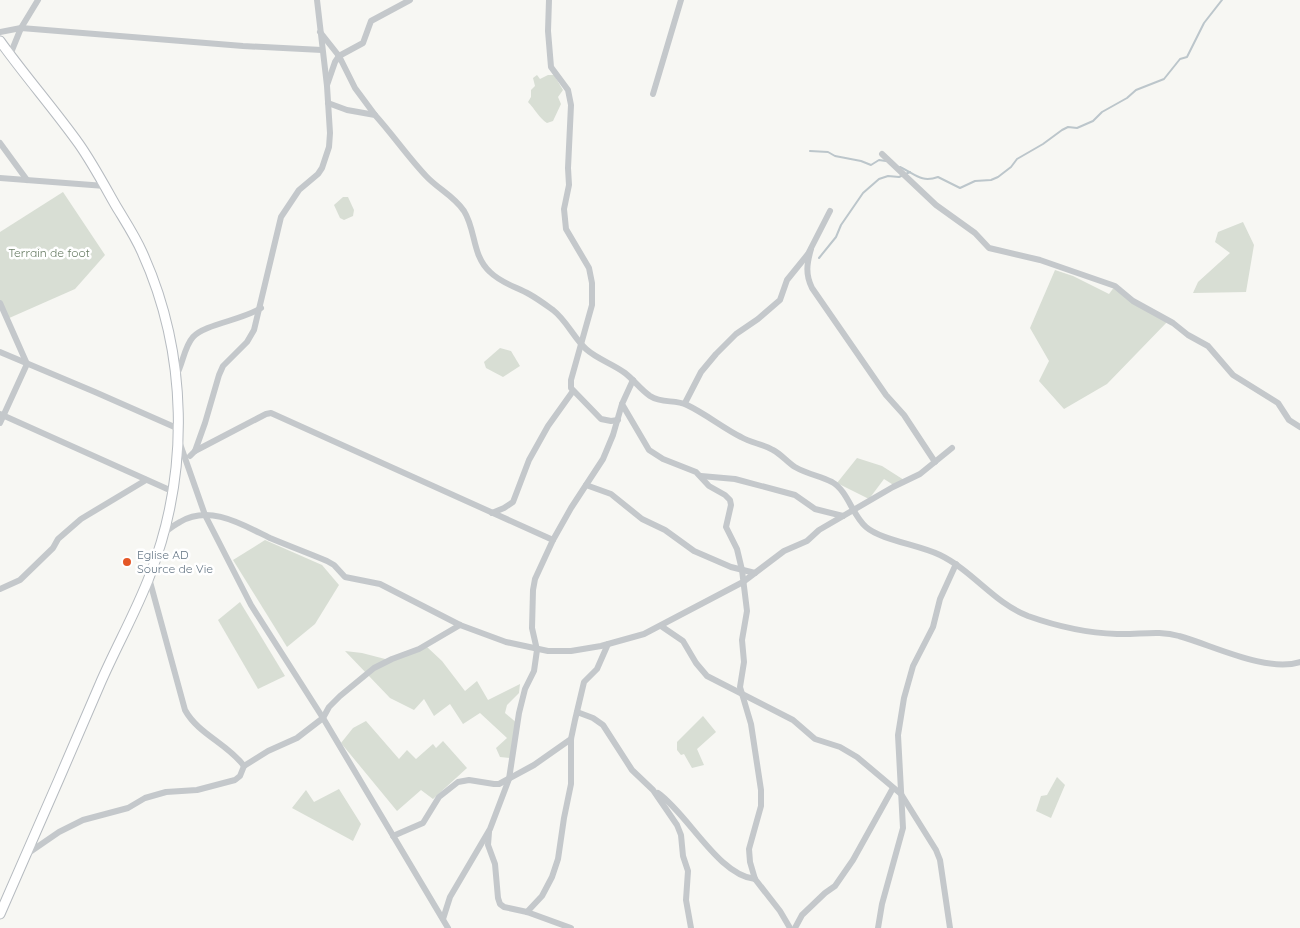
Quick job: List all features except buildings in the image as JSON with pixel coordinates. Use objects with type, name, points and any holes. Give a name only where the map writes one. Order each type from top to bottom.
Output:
[{"type":"main road","points":[[0,41],[79,144],[138,243],[154,278],[167,321],[176,376],[179,430],[174,492],[164,533],[149,578],[105,672],[0,914]]},
{"type":"street","points":[[10,55],[21,28],[38,0]]},
{"type":"street","points":[[317,0],[330,133],[327,156],[318,174],[299,190],[281,217],[260,308],[251,336],[242,349],[223,366],[215,385],[210,410],[192,453],[271,413],[553,540]]},
{"type":"street","points":[[326,86],[339,56],[363,43],[371,21],[410,0]]},
{"type":"street","points":[[548,0],[551,68],[568,90],[571,105],[569,184],[565,205],[566,230],[589,268],[592,284],[592,305],[571,380],[573,391],[601,419],[606,421],[618,420]]},
{"type":"street","points":[[653,94],[681,0]]},
{"type":"street","points":[[0,32],[21,28],[243,46],[322,50]]},
{"type":"street","points":[[319,31],[339,56],[355,88],[375,115],[432,183],[454,198],[461,207],[471,225],[478,254],[486,269],[501,281],[529,294],[554,311],[582,345],[593,355],[620,370],[654,399],[662,402],[674,401],[685,404],[742,438],[775,451],[788,463],[803,472],[833,483],[841,491],[853,512],[868,529],[880,535],[924,548],[956,564],[998,600],[1026,615],[1076,630],[1117,634],[1171,634],[1204,646],[1264,662],[1293,664],[1300,662]]},
{"type":"street","points":[[328,102],[347,110],[375,115]]},
{"type":"street","points":[[0,143],[27,180]]},
{"type":"street","points":[[882,154],[936,205],[975,232],[983,243],[990,248],[1040,260],[1115,286],[1133,301],[1173,323],[1188,335],[1208,346],[1233,375],[1278,403],[1289,420],[1300,426]]},
{"type":"street","points":[[0,178],[104,186]]},
{"type":"street","points":[[685,404],[688,395],[706,366],[736,334],[775,305],[783,293],[787,280],[811,249],[830,211]]},
{"type":"street","points":[[811,249],[807,271],[812,288],[886,395],[904,415],[935,462]]},
{"type":"street","points":[[0,303],[27,364],[2,415],[0,423]]},
{"type":"street","points":[[176,376],[189,342],[195,335],[203,330],[241,317],[260,308]]},
{"type":"street","points":[[0,352],[179,430]]},
{"type":"street","points":[[443,919],[450,897],[490,829],[509,779],[519,713],[525,689],[534,671],[537,650],[532,628],[535,579],[553,540],[602,459],[632,380]]},
{"type":"street","points":[[492,513],[512,502],[530,460],[548,426],[573,391]]},
{"type":"street","points":[[622,404],[649,450],[662,459],[687,468],[701,476],[709,486],[730,500],[731,505],[726,526],[737,549],[742,570],[747,612],[742,640],[744,662],[741,693],[751,724],[761,790],[761,806],[749,849],[750,862],[755,879],[780,911],[790,928]]},
{"type":"street","points":[[2,415],[174,492]]},
{"type":"street","points":[[178,440],[205,515],[251,605],[323,718],[448,928]]},
{"type":"street","points":[[164,533],[188,518],[205,515],[217,516],[238,522],[331,563],[345,577],[380,584],[460,625],[506,642],[537,650],[571,652],[640,636],[661,626],[743,582],[784,550],[807,541],[819,530],[853,512],[893,487],[920,474],[952,448]]},
{"type":"street","points":[[701,476],[735,479],[788,493],[798,496],[815,509],[843,516]]},
{"type":"street","points":[[0,589],[20,580],[53,548],[58,539],[81,519],[146,480]]},
{"type":"street","points":[[586,485],[611,494],[642,519],[665,530],[694,551],[731,567],[755,573]]},
{"type":"street","points":[[878,928],[882,904],[902,828],[899,725],[910,672],[933,627],[940,599],[956,564]]},
{"type":"street","points":[[149,578],[185,710],[196,724],[227,748],[244,766]]},
{"type":"street","points":[[26,854],[59,832],[83,820],[128,808],[144,798],[166,792],[197,790],[235,780],[240,776],[244,766],[268,751],[296,738],[323,718],[340,696],[374,668],[419,649],[460,625]]},
{"type":"street","points":[[661,626],[683,641],[696,663],[707,676],[793,720],[815,739],[840,747],[851,753],[901,794],[936,850],[940,860],[950,928]]},
{"type":"street","points":[[527,912],[542,896],[552,877],[558,858],[571,784],[571,739],[584,682],[597,669],[608,644]]},
{"type":"street","points":[[577,712],[593,718],[602,725],[632,770],[678,810],[717,856],[743,876],[755,879]]},
{"type":"street","points":[[393,836],[423,823],[439,798],[458,782],[468,780],[494,784],[509,779],[534,765],[571,739]]},
{"type":"street","points":[[795,928],[802,915],[835,886],[851,863],[893,788]]},
{"type":"street","points":[[653,790],[671,815],[681,835],[683,856],[688,871],[686,905],[692,928]]},
{"type":"street","points":[[490,829],[488,845],[495,864],[499,902],[504,907],[527,912],[571,928]]},
{"type":"green space","points":[[537,75],[540,79],[548,75],[554,75],[563,90],[558,97],[561,104],[553,121],[547,123],[528,102],[531,97],[531,90],[535,86],[533,78]]},
{"type":"green space","name":"Terrain de foot","points":[[63,192],[105,255],[75,289],[7,319],[0,303],[0,232]]},
{"type":"green space","points":[[343,197],[348,197],[354,210],[353,216],[344,220],[340,218],[334,205]]},
{"type":"green space","points":[[1243,222],[1254,245],[1246,292],[1193,293],[1198,282],[1230,253],[1215,242],[1218,232]]},
{"type":"green space","points":[[1055,270],[1073,276],[1109,294],[1115,286],[1168,321],[1107,384],[1064,409],[1039,381],[1049,361],[1030,328]]},
{"type":"green space","points":[[500,348],[511,351],[520,366],[503,377],[486,368],[484,362]]},
{"type":"green space","points":[[857,458],[882,466],[904,480],[895,486],[884,479],[869,499],[837,483]]},
{"type":"green space","points":[[265,540],[322,565],[339,585],[315,624],[287,647],[233,560]]},
{"type":"green space","points":[[240,602],[285,676],[258,689],[218,620]]},
{"type":"green space","points":[[427,647],[442,661],[465,691],[477,681],[488,700],[520,684],[519,693],[507,705],[505,713],[518,724],[511,758],[500,757],[496,748],[507,738],[480,713],[463,724],[450,704],[434,716],[424,699],[414,710],[390,698],[345,651],[389,660]]},
{"type":"green space","points":[[703,716],[716,732],[697,749],[704,765],[692,768],[684,754],[681,755],[677,750],[677,742]]},
{"type":"green space","points":[[366,721],[399,759],[407,750],[416,759],[433,744],[436,748],[443,741],[467,768],[433,799],[421,790],[397,811],[341,743],[353,728]]},
{"type":"green space","points":[[1057,777],[1065,785],[1051,818],[1036,811],[1041,796],[1047,795]]},
{"type":"green space","points":[[339,789],[361,824],[353,841],[292,808],[306,790],[314,802]]},
{"type":"waterway","points":[[900,167],[918,177],[927,179],[938,177],[960,188],[975,181],[991,180],[998,177],[1011,167],[1017,159],[1062,130],[1068,127],[1077,128],[1093,121],[1102,112],[1127,98],[1136,90],[1164,79],[1180,59],[1187,57],[1204,23],[1222,0]]},
{"type":"waterway","points":[[810,151],[828,152],[835,156],[871,165],[879,160],[886,161]]},
{"type":"waterway","points":[[819,258],[836,237],[841,225],[863,193],[879,179],[888,176],[899,177],[910,172]]},
{"type":"place","name":"Eglise AD Source de Vie","points":[[127,562]]}]
